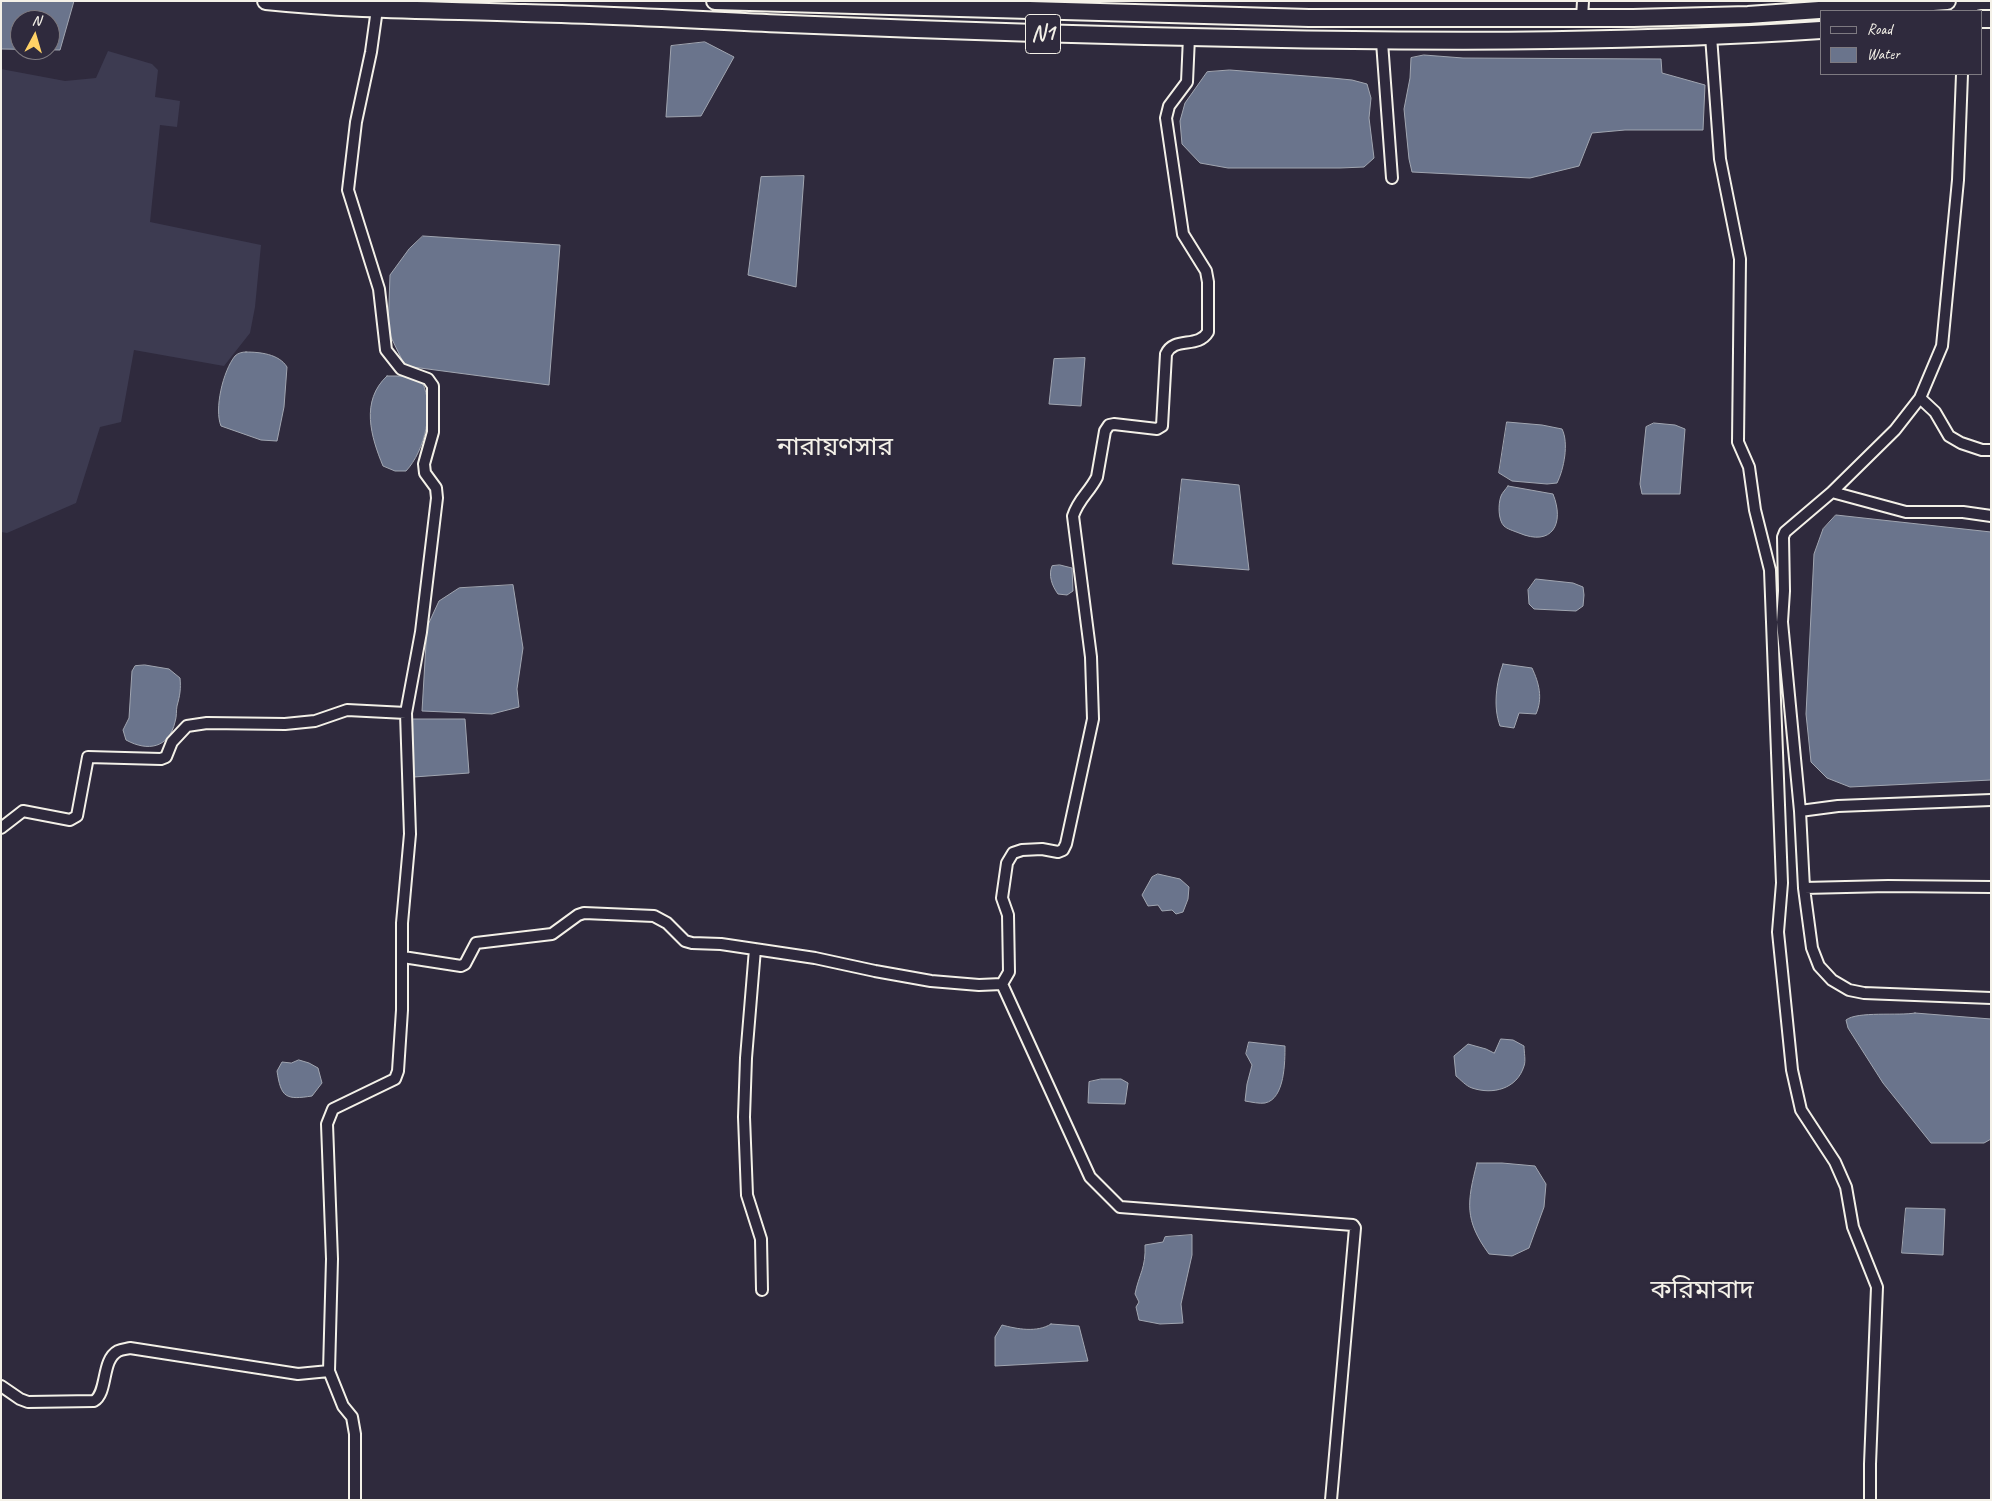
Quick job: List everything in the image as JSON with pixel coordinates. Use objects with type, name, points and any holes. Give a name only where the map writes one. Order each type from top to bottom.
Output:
[{"type":"highway","name":"N1","points":[[266,1],[377,9],[527,7],[1012,34],[1382,42],[1711,36],[1820,30]]},
{"type":"highway","name":"N1","points":[[714,1],[1093,7],[1309,18],[1582,18],[1748,15],[1861,4],[1947,1]]},
{"type":"highway","points":[[1309,18],[1310,40]]},
{"type":"street","points":[[1582,18],[1583,1]]},
{"type":"street","points":[[355,1500],[355,1434],[352,1417],[343,1406],[329,1371],[332,1259],[328,1124],[333,1109],[395,1079],[398,1071],[403,957],[402,923],[410,834],[406,712],[421,632],[437,498],[436,488],[425,473],[424,464],[433,432],[433,386],[428,379],[401,369],[386,350],[379,289],[348,190],[356,122],[371,52],[377,9]]},
{"type":"street","points":[[1711,36],[1720,159],[1740,259],[1738,442],[1749,467],[1755,510],[1770,570],[1782,883],[1778,932],[1792,1070],[1800,1110],[1835,1162],[1846,1187],[1853,1227],[1877,1287],[1870,1500]]},
{"type":"street","points":[[1002,984],[1009,972],[1008,915],[1002,898],[1007,863],[1013,853],[1022,850],[1042,848],[1058,852],[1064,850],[1093,719],[1091,657],[1073,516],[1077,503],[1097,477],[1105,431],[1109,425],[1157,429],[1162,426],[1166,354],[1169,348],[1175,345],[1198,342],[1205,338],[1210,325],[1206,271],[1184,234],[1166,118],[1169,106],[1188,82],[1189,37]]},
{"type":"street","points":[[1382,42],[1392,178]]},
{"type":"street","points":[[1962,75],[1958,180],[1942,346],[1920,398],[1895,430],[1832,492],[1785,532],[1783,537],[1784,591],[1782,622],[1800,811],[1804,888],[1812,948],[1819,966],[1832,980],[1849,990],[1864,993],[1991,998]]},
{"type":"street","points":[[1920,398],[1935,412],[1949,436],[1982,450],[1991,450]]},
{"type":"street","points":[[1832,492],[1906,512],[1963,512],[1991,516]]},
{"type":"street","points":[[1,828],[23,811],[70,820],[74,819],[77,816],[88,757],[161,759],[166,757],[172,742],[187,726],[207,723],[285,724],[315,721],[347,710],[406,712]]},
{"type":"street","points":[[1800,811],[1838,806],[1991,800]]},
{"type":"street","points":[[1804,888],[1888,886],[1991,887]]},
{"type":"street","points":[[403,957],[461,966],[465,964],[476,943],[552,934],[584,913],[654,916],[667,923],[685,941],[815,958],[924,980],[979,985],[1002,984]]},
{"type":"street","points":[[755,949],[746,1058],[744,1117],[747,1195],[761,1239],[762,1290]]},
{"type":"street","points":[[1002,984],[1090,1177],[1120,1207],[1353,1224],[1355,1228],[1331,1500]]},
{"type":"street","points":[[1,1386],[28,1402],[94,1401],[99,1396],[110,1358],[118,1351],[130,1348],[298,1374],[329,1371]]},
{"type":"shaded area","points":[[108,51],[152,64],[158,70],[155,97],[180,101],[177,127],[160,125],[150,222],[261,245],[255,307],[250,333],[224,366],[134,350],[121,422],[100,427],[76,503],[7,533],[1,532],[1,69],[65,81],[96,78]]},
{"type":"water","points":[[1,1],[74,1],[60,50],[60,10],[10,10],[10,49],[1,49]]},
{"type":"water","points":[[705,42],[734,57],[701,116],[666,117],[671,46]]},
{"type":"water","points":[[1424,55],[1463,58],[1661,59],[1662,73],[1705,85],[1703,130],[1625,130],[1592,133],[1579,166],[1530,178],[1412,172],[1404,109],[1410,78],[1411,58]]},
{"type":"water","points":[[1230,70],[1352,80],[1367,84],[1371,98],[1369,118],[1374,158],[1364,167],[1340,168],[1228,168],[1200,163],[1182,144],[1180,121],[1185,103],[1207,72]]},
{"type":"water","points":[[804,176],[796,287],[748,275],[761,177]]},
{"type":"water","points":[[423,236],[560,245],[549,385],[405,366],[388,331],[390,275],[409,249]]},
{"type":"water","points":[[246,352],[263,353],[274,357],[287,367],[284,407],[277,441],[261,440],[221,426],[219,400],[223,380],[235,356]]},
{"type":"water","points":[[1085,358],[1081,406],[1049,404],[1054,359]]},
{"type":"water","points":[[387,376],[406,376],[422,382],[426,392],[428,416],[423,441],[413,462],[406,471],[395,471],[383,466],[372,431],[370,420],[373,397]]},
{"type":"water","points":[[1507,422],[1562,429],[1565,441],[1565,456],[1557,483],[1512,481],[1499,473]]},
{"type":"water","points":[[1654,423],[1675,425],[1685,429],[1680,494],[1642,494],[1640,484],[1646,427]]},
{"type":"water","points":[[1182,479],[1239,485],[1249,570],[1173,564]]},
{"type":"water","points":[[1508,486],[1553,494],[1557,515],[1553,530],[1547,535],[1530,537],[1504,526],[1499,512],[1499,503]]},
{"type":"water","points":[[1836,515],[1991,532],[1991,780],[1850,787],[1827,778],[1811,762],[1806,714],[1814,554],[1823,529]]},
{"type":"water","points":[[1060,565],[1072,568],[1073,591],[1067,595],[1058,594],[1051,580],[1052,566]]},
{"type":"water","points":[[1536,579],[1573,583],[1583,587],[1583,606],[1576,611],[1534,609],[1529,604],[1528,590]]},
{"type":"water","points":[[513,585],[523,648],[517,689],[519,707],[492,714],[422,711],[427,627],[439,601],[459,588]]},
{"type":"water","points":[[1503,664],[1532,668],[1537,679],[1540,696],[1536,714],[1519,713],[1514,728],[1500,726],[1498,719],[1496,695]]},
{"type":"water","points":[[145,665],[169,669],[180,678],[180,692],[172,731],[163,742],[150,746],[134,744],[126,740],[123,730],[129,718],[132,671],[135,666]]},
{"type":"water","points":[[409,719],[465,719],[469,773],[414,777]]},
{"type":"water","points":[[1158,874],[1180,879],[1189,887],[1188,899],[1183,912],[1176,914],[1172,910],[1162,911],[1158,905],[1148,906],[1142,895],[1152,877]]},
{"type":"water","points":[[1915,1013],[1991,1019],[1991,1139],[1984,1143],[1931,1143],[1883,1083],[1848,1028],[1846,1020],[1851,1017],[1868,1015]]},
{"type":"water","points":[[1501,1039],[1513,1040],[1524,1046],[1525,1064],[1521,1074],[1510,1085],[1496,1090],[1480,1090],[1470,1087],[1456,1076],[1454,1056],[1468,1044],[1494,1053]]},
{"type":"water","points":[[1249,1042],[1285,1046],[1284,1070],[1280,1087],[1277,1095],[1265,1103],[1245,1101],[1252,1065],[1246,1054]]},
{"type":"water","points":[[299,1060],[318,1068],[322,1083],[312,1096],[291,1097],[283,1092],[281,1087],[277,1071],[282,1062],[291,1063]]},
{"type":"water","points":[[1101,1079],[1121,1079],[1128,1083],[1125,1104],[1088,1103],[1089,1082]]},
{"type":"water","points":[[1477,1163],[1535,1166],[1546,1184],[1544,1207],[1529,1248],[1512,1256],[1489,1254],[1481,1242],[1475,1231],[1470,1210],[1471,1189]]},
{"type":"water","points":[[1906,1208],[1945,1209],[1943,1255],[1902,1253]]},
{"type":"water","points":[[1192,1235],[1192,1255],[1181,1304],[1183,1323],[1160,1324],[1139,1320],[1136,1307],[1139,1302],[1135,1294],[1143,1265],[1145,1245],[1163,1242],[1165,1237]]},
{"type":"water","points":[[1051,1324],[1079,1326],[1088,1361],[995,1366],[995,1337],[1002,1325],[1020,1329],[1040,1329]]},
{"type":"district","name":"নারায়ণসার","points":[[835,448]]},
{"type":"district","name":"করিমাবাদ","points":[[1702,1291]]}]
